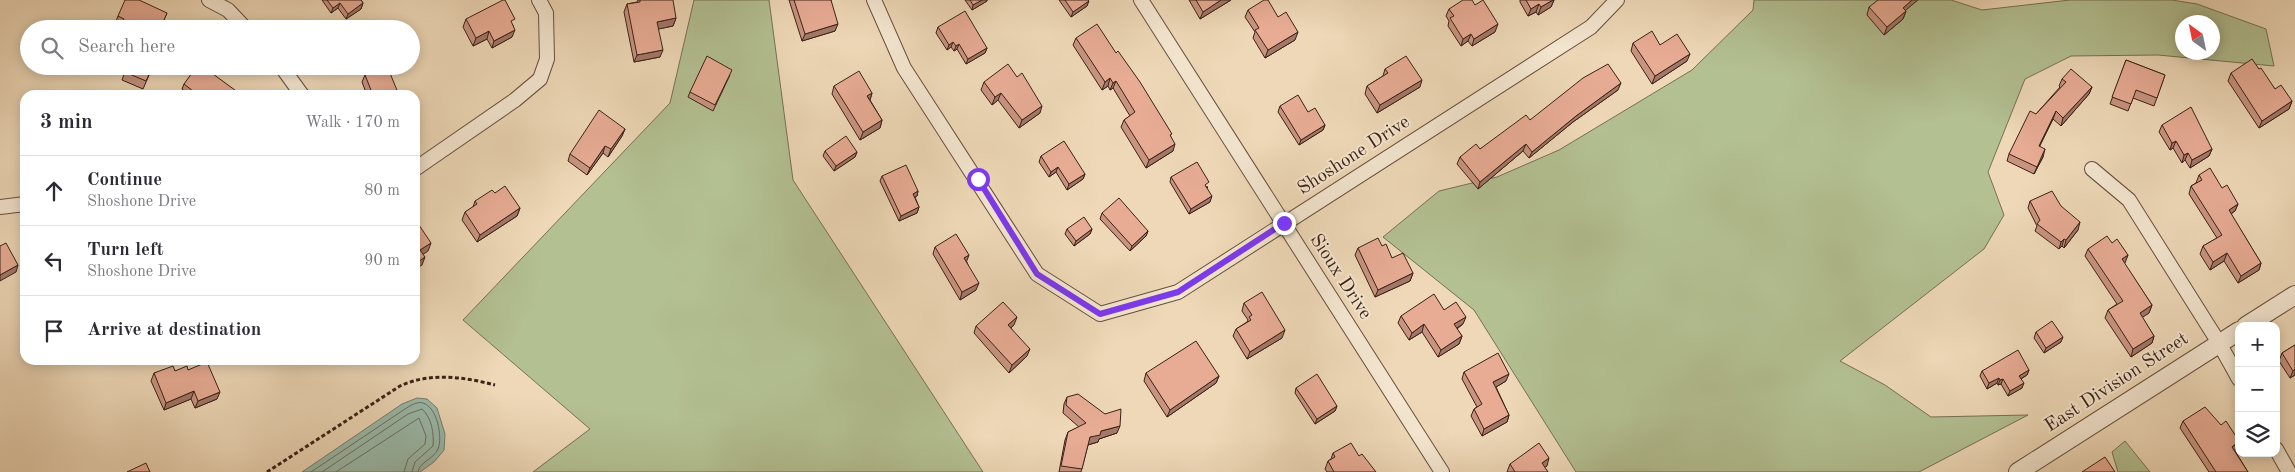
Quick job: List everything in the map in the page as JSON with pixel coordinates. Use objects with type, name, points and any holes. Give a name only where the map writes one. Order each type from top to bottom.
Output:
[{"type":"street","points":[[209,0],[228,10],[237,20]]},
{"type":"street","points":[[420,166],[515,100],[540,79],[547,59],[546,14],[539,0]]},
{"type":"street","name":"Shoshone Drive","points":[[874,0],[904,68],[1037,274],[1100,314],[1178,292],[1591,27],[1617,0]]},
{"type":"street","name":"Sioux Drive","points":[[1142,0],[1442,472]]},
{"type":"street","points":[[288,75],[298,90]]},
{"type":"street","points":[[2092,168],[2129,200],[2219,343],[2235,372]]},
{"type":"street","points":[[0,207],[20,205]]},
{"type":"street","points":[[2252,322],[2295,295]]},
{"type":"street","name":"East Division Street","points":[[2018,472],[2235,333]]},
{"type":"street","points":[[2280,456],[2289,472]]},
{"type":"path","points":[[267,472],[400,386],[416,378],[466,378],[495,385]]},
{"type":"green space","points":[[694,0],[769,0],[793,180],[983,472],[533,472],[590,429],[463,320],[670,103]]},
{"type":"green space","points":[[1754,0],[1951,0],[1982,10],[2070,0],[2172,0],[2197,4],[2266,29],[2274,66],[2211,60],[2220,60],[2220,15],[2175,15],[2175,57],[2158,55],[2071,56],[2025,79],[1988,172],[2004,215],[1984,249],[1840,361],[1885,385],[1931,417],[2028,415],[1919,472],[1576,472],[1474,310],[1383,237],[1439,191],[1497,177],[1559,150],[1692,70],[1753,10]]},
{"type":"green space","points":[[2125,441],[2150,472],[2118,472],[2112,452]]},
{"type":"water","points":[[417,398],[427,399],[437,408],[445,434],[444,450],[434,462],[420,472],[302,472],[402,404]]},
{"type":"building","points":[[125,0],[139,0],[167,13],[164,20],[124,20],[118,16]]},
{"type":"building","points":[[327,0],[361,0],[363,3],[348,14],[340,3],[333,8]]},
{"type":"building","points":[[505,0],[515,19],[511,21],[515,30],[494,41],[489,31],[476,38],[466,19]]},
{"type":"building","points":[[640,0],[673,0],[676,18],[657,22],[663,50],[637,55],[627,4],[640,2]]},
{"type":"building","points":[[794,0],[831,0],[838,24],[805,34]]},
{"type":"building","points":[[970,0],[982,0],[973,5]]},
{"type":"building","points":[[1065,0],[1088,0],[1089,1],[1073,12]]},
{"type":"building","points":[[1196,0],[1221,0],[1203,12]]},
{"type":"building","points":[[1264,0],[1268,0],[1278,17],[1286,12],[1298,32],[1268,50],[1255,30],[1259,28],[1248,10]]},
{"type":"building","points":[[1463,0],[1472,0],[1475,5],[1483,0],[1498,24],[1474,39],[1471,34],[1463,39],[1450,18],[1454,16],[1449,9]]},
{"type":"building","points":[[1526,0],[1553,0],[1541,7],[1539,4],[1531,9]]},
{"type":"building","points":[[1878,0],[1912,0],[1903,8],[1906,11],[1887,27],[1869,7]]},
{"type":"building","points":[[965,11],[987,48],[968,59],[959,44],[956,46],[953,42],[949,45],[938,27]]},
{"type":"building","points":[[1097,24],[1116,53],[1118,51],[1140,82],[1172,134],[1170,135],[1175,144],[1149,160],[1124,120],[1135,112],[1116,81],[1113,83],[1110,78],[1105,82],[1076,38]]},
{"type":"building","points":[[1652,31],[1660,45],[1677,34],[1690,54],[1655,76],[1633,43]]},
{"type":"building","points":[[707,56],[732,70],[715,105],[690,92]]},
{"type":"building","points":[[1406,56],[1422,80],[1380,105],[1367,86],[1388,73],[1385,69]]},
{"type":"building","points":[[2252,59],[2259,69],[2261,68],[2275,89],[2281,85],[2292,101],[2262,121],[2231,73]]},
{"type":"building","points":[[2126,60],[2165,75],[2157,98],[2136,90],[2131,104],[2112,97]]},
{"type":"building","points":[[1008,64],[1017,77],[1022,73],[1042,106],[1022,120],[1001,93],[995,97],[984,82]]},
{"type":"building","points":[[1608,64],[1621,83],[1532,152],[1526,144],[1480,182],[1460,157],[1476,144],[1480,149],[1526,115],[1530,120],[1583,78]]},
{"type":"building","points":[[2071,69],[2092,87],[2063,118],[2056,111],[2039,146],[2045,149],[2037,167],[2009,154],[2030,111],[2036,114],[2066,82],[2062,79]]},
{"type":"building","points":[[859,71],[872,93],[867,96],[882,120],[863,132],[834,86]]},
{"type":"building","points":[[132,75],[149,75],[146,81]]},
{"type":"building","points":[[190,75],[214,75],[235,90],[192,90],[184,84]]},
{"type":"building","points":[[365,75],[391,75],[397,90],[371,90]]},
{"type":"building","points":[[1298,95],[1308,112],[1315,108],[1325,125],[1301,140],[1280,106]]},
{"type":"building","points":[[2191,107],[2212,149],[2192,160],[2188,153],[2184,155],[2176,141],[2172,143],[2162,125]]},
{"type":"building","points":[[599,110],[625,129],[611,149],[605,146],[590,168],[570,154]]},
{"type":"building","points":[[846,136],[857,152],[836,166],[825,151]]},
{"type":"building","points":[[1064,141],[1085,174],[1069,184],[1058,167],[1051,172],[1041,156]]},
{"type":"building","points":[[1197,162],[1209,182],[1205,185],[1212,196],[1191,209],[1171,177]]},
{"type":"building","points":[[906,165],[918,191],[913,194],[919,207],[901,216],[882,176]]},
{"type":"building","points":[[2210,168],[2222,188],[2227,185],[2238,204],[2229,210],[2261,263],[2241,276],[2227,253],[2213,262],[2203,246],[2222,235],[2191,186],[2202,180],[2199,175]]},
{"type":"building","points":[[505,186],[520,208],[480,235],[465,212],[477,204],[475,201],[492,190],[495,193]]},
{"type":"building","points":[[2052,191],[2061,206],[2080,222],[2066,240],[2064,239],[2061,242],[2037,224],[2040,220],[2030,201]]},
{"type":"building","points":[[1119,198],[1148,231],[1132,246],[1102,213]]},
{"type":"building","points":[[1084,217],[1092,229],[1076,241],[1067,229]]},
{"type":"building","points":[[420,226],[431,243],[420,250]]},
{"type":"building","points":[[956,234],[969,255],[964,258],[979,283],[962,292],[935,247]]},
{"type":"building","points":[[2107,236],[2112,243],[2117,239],[2128,255],[2122,259],[2152,305],[2140,313],[2154,336],[2133,349],[2108,310],[2123,301],[2088,249]]},
{"type":"building","points":[[1378,238],[1382,246],[1386,244],[1392,258],[1403,253],[1413,273],[1378,290],[1358,248]]},
{"type":"building","points":[[6,243],[18,265],[0,275],[0,246]]},
{"type":"building","points":[[420,250],[425,257],[420,260]]},
{"type":"building","points":[[1262,292],[1285,330],[1250,352],[1236,329],[1251,320],[1249,317],[1252,315],[1244,303]]},
{"type":"building","points":[[1434,294],[1444,310],[1456,302],[1466,317],[1454,324],[1462,336],[1441,350],[1424,324],[1412,333],[1401,316]]},
{"type":"building","points":[[1003,302],[1017,317],[1008,325],[1030,349],[1012,365],[976,326]]},
{"type":"building","points":[[2052,321],[2063,337],[2046,348],[2036,332]]},
{"type":"building","points":[[1196,341],[1219,376],[1170,410],[1146,373]]},
{"type":"building","points":[[2295,345],[2295,369],[2293,371],[2282,353]]},
{"type":"building","points":[[2018,350],[2029,370],[2019,376],[2024,383],[2010,391],[2003,379],[2000,380],[1999,378],[1989,383],[1982,371]]},
{"type":"building","points":[[1498,353],[1509,374],[1493,382],[1509,415],[1484,429],[1474,409],[1482,404],[1464,372]]},
{"type":"building","points":[[200,365],[208,365],[220,392],[198,401],[194,391],[166,403],[154,373],[173,366],[175,371],[187,366],[188,370]]},
{"type":"building","points":[[1317,374],[1337,406],[1317,419],[1296,388]]},
{"type":"building","points":[[1078,394],[1105,414],[1121,409],[1120,426],[1101,431],[1100,435],[1090,437],[1082,469],[1061,466],[1068,432],[1086,423],[1066,405],[1067,397]]},
{"type":"building","points":[[2205,407],[2221,425],[2226,421],[2235,435],[2235,444],[2232,447],[2235,452],[2235,457],[2238,457],[2248,472],[2216,472],[2183,421]]},
{"type":"building","points":[[1351,443],[1359,456],[1362,454],[1376,472],[1334,472],[1328,461],[1335,457],[1333,453]]},
{"type":"building","points":[[1539,443],[1549,458],[1542,463],[1548,472],[1515,472],[1510,464]]},
{"type":"building","points":[[2105,457],[2115,472],[2082,472]]},
{"type":"building","points":[[146,463],[150,472],[127,472]]},
{"type":"route","points":[[978,179],[1037,274],[1100,314],[1178,292],[1284,223]]}]
